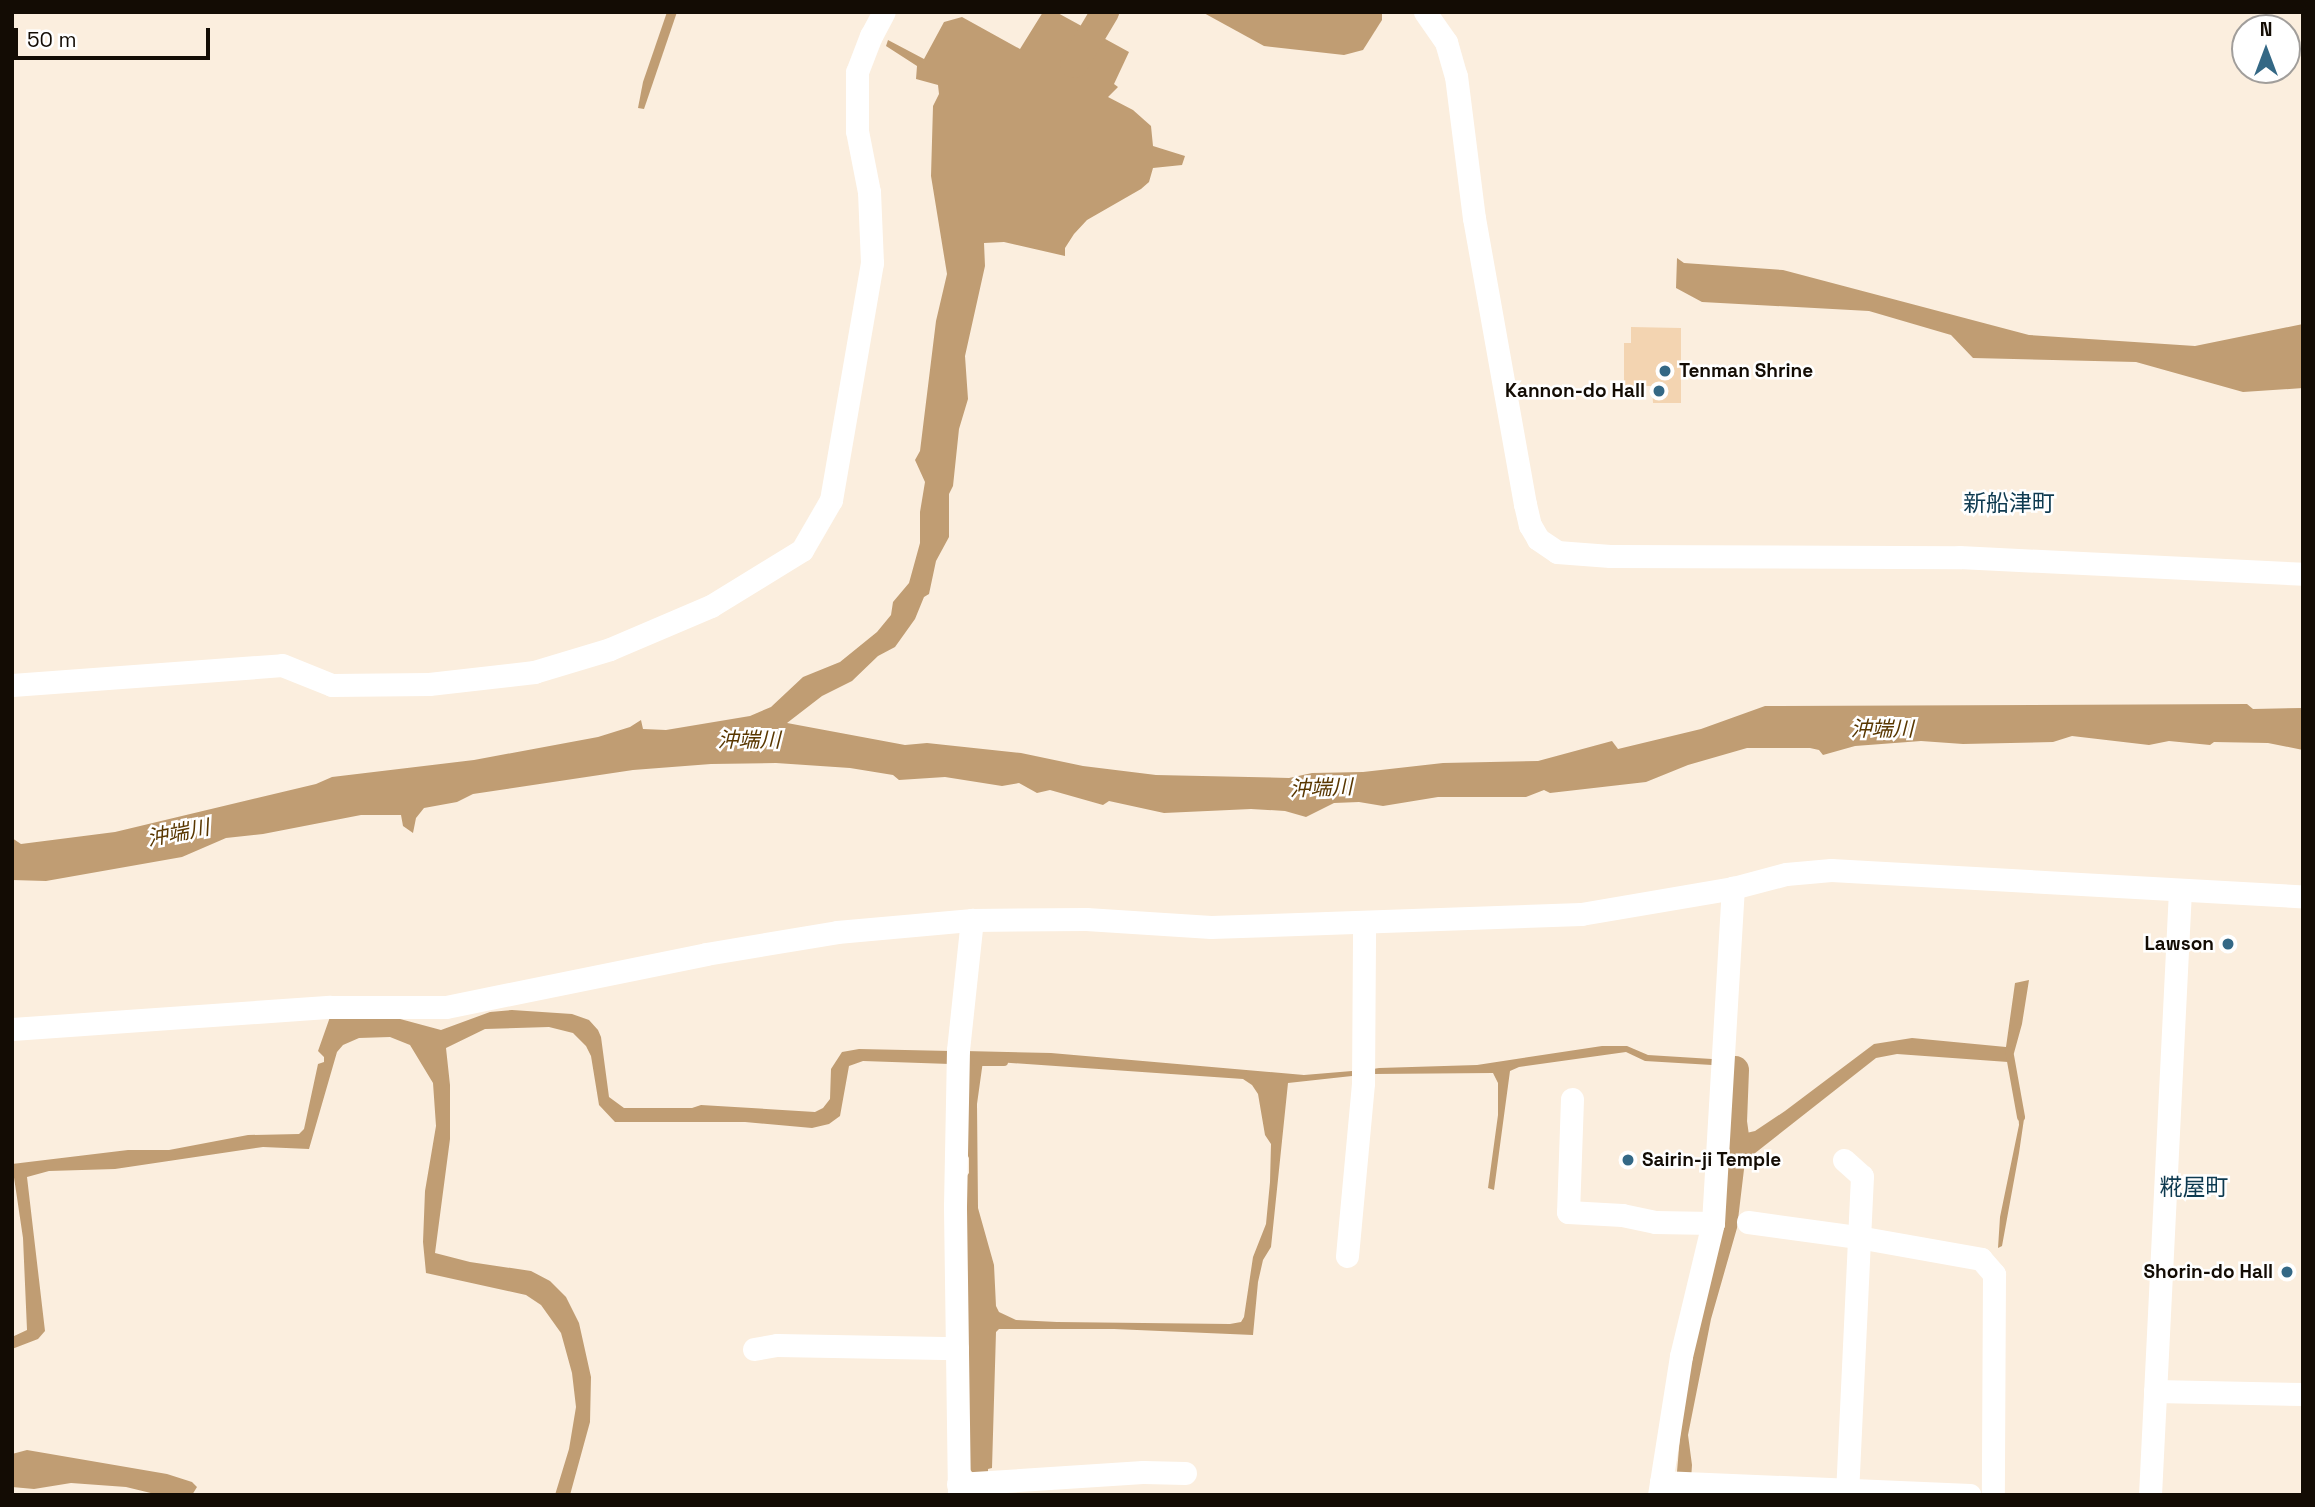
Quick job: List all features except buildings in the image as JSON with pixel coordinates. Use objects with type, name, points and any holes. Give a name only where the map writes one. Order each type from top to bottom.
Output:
[{"type":"street","points":[[12,685],[282,665],[332,685],[429,684],[534,672],[610,649],[711,606],[802,550],[831,500],[872,263],[869,192],[857,131],[857,72],[884,12]]},
{"type":"street","points":[[1425,12],[1446,42],[1456,76],[1474,218],[1530,526],[1538,539],[1557,552],[1610,556],[1959,557],[2303,574]]},
{"type":"street","points":[[12,1029],[330,1007],[446,1007],[823,934],[972,920],[1086,919],[1211,927],[1581,914],[1732,888],[1786,873],[1830,870],[2303,896]]},
{"type":"street","points":[[1732,888],[1713,1223],[1681,1356],[1663,1486],[1700,1490],[1847,1490],[1970,1495]]},
{"type":"street","points":[[2150,1495],[2180,891]]},
{"type":"street","points":[[972,920],[958,1061],[957,1348],[962,1487],[994,1480],[1143,1472],[1185,1473]]},
{"type":"street","points":[[1347,1256],[1362,1074],[1364,923]]},
{"type":"street","points":[[1572,1099],[1567,1212],[1622,1214],[1655,1222],[1713,1223]]},
{"type":"street","points":[[1844,1160],[1862,1176],[1847,1490]]},
{"type":"street","points":[[1748,1222],[1858,1237],[1981,1259],[1994,1274],[1993,1495]]},
{"type":"street","points":[[754,1349],[777,1345],[957,1348]]},
{"type":"street","points":[[2155,1391],[2303,1394]]},
{"type":"shaded area","points":[[1631,327],[1681,328],[1681,403],[1653,403],[1652,386],[1624,386],[1624,343],[1631,343]]},
{"type":"water","points":[[667,12],[677,12],[644,109],[638,108],[643,82]]},
{"type":"water","name":"沖端川","points":[[1043,12],[1056,12],[1129,52],[1114,84],[1118,87],[1108,97],[1133,110],[1151,126],[1153,146],[1185,156],[1182,165],[1153,168],[1149,182],[1141,189],[1087,220],[1065,248],[1065,256],[1004,242],[984,243],[985,266],[965,356],[968,399],[959,429],[953,486],[949,494],[949,537],[936,561],[929,594],[924,597],[915,619],[895,647],[878,656],[852,681],[822,696],[787,723],[905,745],[927,743],[1021,753],[1083,766],[1156,775],[1289,778],[1312,773],[1363,772],[1443,763],[1538,761],[1612,741],[1618,749],[1701,729],[1765,706],[2247,704],[2253,709],[2303,708],[2303,750],[2268,743],[2214,742],[2210,745],[2169,741],[2149,745],[2072,736],[2053,742],[1963,744],[1921,741],[1855,746],[1823,755],[1819,750],[1810,748],[1747,748],[1688,765],[1646,782],[1550,793],[1544,790],[1526,797],[1438,797],[1383,806],[1359,802],[1334,803],[1306,817],[1285,811],[1251,809],[1164,813],[1109,801],[1103,805],[1050,790],[1037,793],[1019,783],[1002,786],[945,777],[899,780],[893,775],[850,768],[776,763],[711,764],[633,770],[473,794],[457,802],[424,808],[416,818],[413,833],[403,826],[401,815],[361,815],[263,834],[226,838],[182,857],[46,881],[12,880],[12,838],[21,844],[115,832],[316,784],[332,777],[474,760],[598,737],[630,727],[641,720],[643,729],[666,730],[750,716],[771,707],[803,677],[840,662],[877,632],[891,615],[893,602],[909,583],[920,543],[920,512],[925,482],[915,460],[920,451],[936,321],[947,274],[931,176],[933,106],[939,94],[938,85],[916,79],[917,66],[886,46],[888,40],[924,59],[944,22],[962,17],[1020,49]]},
{"type":"water","points":[[1202,12],[1382,12],[1382,20],[1363,50],[1344,55],[1264,46]]},
{"type":"water","points":[[1677,258],[1684,263],[1783,270],[2029,335],[2195,346],[2303,324],[2303,388],[2243,392],[2136,362],[1973,358],[1951,335],[1869,311],[1702,302],[1676,288]]},
{"type":"water","points":[[2029,980],[2022,1024],[2014,1053],[2008,1062],[1897,1054],[1876,1058],[1745,1161],[1737,1228],[1711,1319],[1688,1435],[1692,1465],[1690,1495],[1675,1495],[1684,1390],[1729,1137],[1755,1131],[1874,1044],[1912,1038],[2006,1047],[2015,983]]},
{"type":"water","points":[[512,1010],[572,1014],[589,1020],[601,1037],[609,1097],[624,1108],[692,1108],[701,1105],[815,1112],[823,1108],[830,1099],[831,1069],[842,1052],[859,1049],[951,1051],[950,1064],[863,1061],[849,1066],[840,1116],[829,1124],[812,1128],[745,1122],[615,1122],[599,1105],[591,1056],[586,1046],[573,1033],[549,1027],[485,1029],[446,1048],[450,1085],[450,1139],[435,1253],[470,1262],[531,1271],[550,1281],[566,1297],[579,1323],[591,1377],[590,1422],[570,1495],[555,1495],[569,1449],[576,1407],[572,1373],[561,1333],[541,1305],[526,1295],[426,1273],[423,1242],[425,1191],[436,1126],[433,1083],[410,1045],[390,1037],[359,1038],[343,1045],[337,1052],[309,1149],[263,1147],[115,1169],[49,1171],[27,1177],[45,1331],[38,1339],[12,1349],[12,1337],[27,1330],[23,1238],[12,1164],[128,1150],[169,1150],[248,1135],[299,1134],[304,1129],[318,1064],[324,1062],[324,1057],[318,1051],[330,1017],[389,1016],[441,1030],[490,1012]]},
{"type":"water","points":[[1602,1046],[1627,1046],[1648,1055],[1712,1059],[1712,1065],[1645,1061],[1626,1052],[1519,1067],[1510,1071],[1494,1190],[1488,1188],[1498,1115],[1498,1083],[1493,1073],[1373,1074],[1373,1069],[1379,1068],[1477,1065]]},
{"type":"water","points":[[965,1051],[1051,1053],[1304,1075],[1352,1071],[1352,1076],[1288,1083],[1271,1247],[1263,1260],[1258,1282],[1253,1335],[1114,1329],[999,1329],[996,1332],[992,1468],[988,1469],[988,1495],[969,1495],[973,1473],[966,1465],[963,1181],[969,1173],[969,1158],[964,1148]],"holes":[[[983,1061],[1243,1079],[1252,1085],[1258,1094],[1265,1135],[1271,1144],[1266,1224],[1253,1257],[1241,1322],[1057,1322],[1016,1320],[999,1312],[996,1306],[994,1265],[978,1208],[977,1104]]]},
{"type":"water","points":[[2018,1108],[2022,1108],[2024,1119],[2002,1246],[1998,1248],[2000,1217],[2019,1125]]},
{"type":"water","points":[[27,1450],[167,1474],[192,1482],[197,1487],[192,1495],[159,1495],[126,1487],[71,1483],[34,1489],[12,1487],[12,1454]]},
{"type":"waterway","points":[[1074,64],[1105,12]]},
{"type":"waterway","points":[[2009,1050],[2021,1117]]},
{"type":"waterway","points":[[975,1062],[1004,1062]]},
{"type":"waterway","points":[[1735,1070],[1733,1122],[1738,1156]]},
{"type":"place","name":"Tenman Shrine","points":[[1665,371]]},
{"type":"place","name":"Kannon-do Hall","points":[[1659,391]]},
{"type":"place","name":"Lawson","points":[[2228,944]]},
{"type":"place","name":"Sairin-ji Temple","points":[[1628,1160]]},
{"type":"place","name":"Shorin-do Hall","points":[[2287,1272]]},
{"type":"district","name":"新船津町","points":[[2009,503]]},
{"type":"district","name":"糀屋町","points":[[2194,1187]]}]
